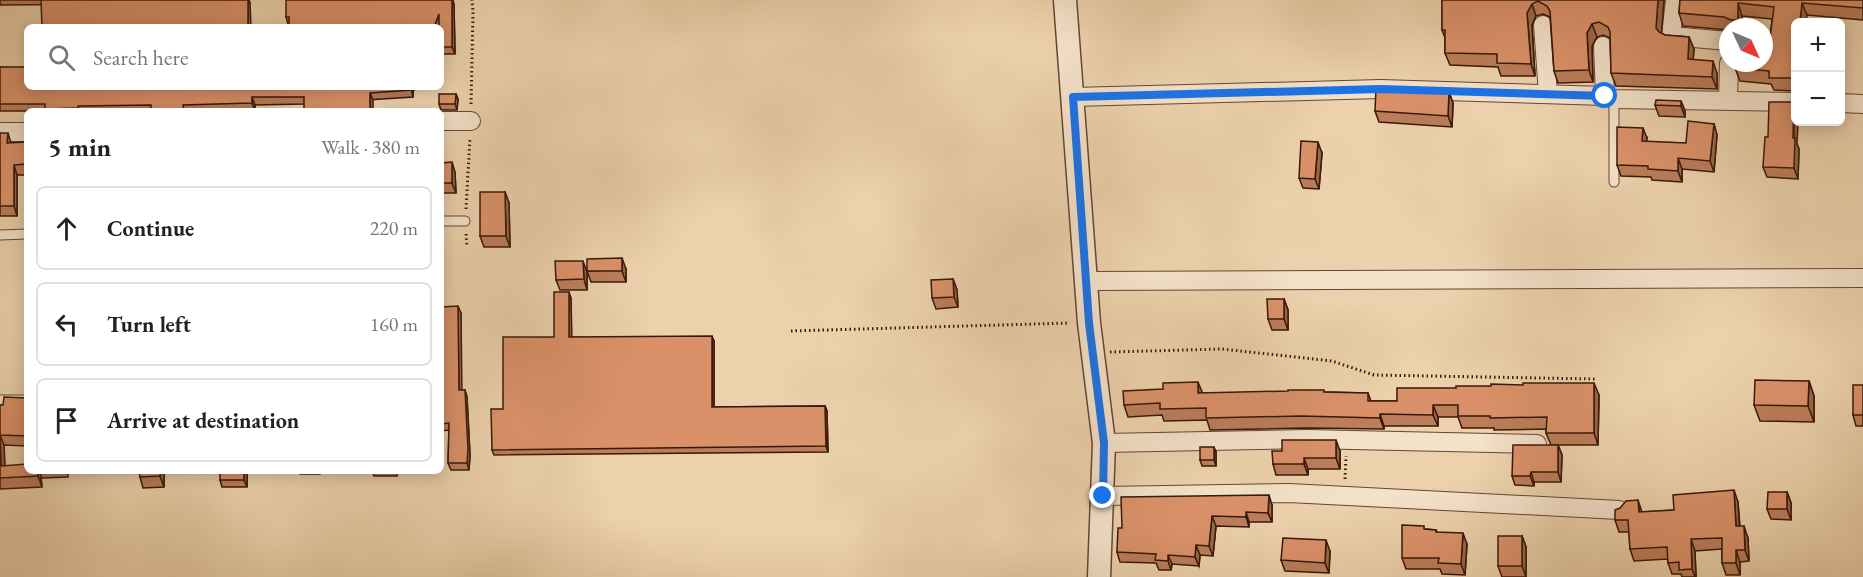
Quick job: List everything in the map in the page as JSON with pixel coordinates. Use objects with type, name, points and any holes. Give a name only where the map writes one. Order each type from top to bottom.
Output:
[{"type":"street","points":[[1065,0],[1089,323],[1104,443],[1100,577]]},
{"type":"street","points":[[1675,0],[1671,36],[1719,40]]},
{"type":"street","points":[[1543,25],[1548,94]]},
{"type":"street","points":[[1604,46],[1610,98]]},
{"type":"street","points":[[1728,100],[1729,72]]},
{"type":"street","points":[[1073,97],[1381,89],[1610,98],[1791,102]]},
{"type":"street","points":[[1845,103],[1863,104]]},
{"type":"street","points":[[444,121],[471,121]]},
{"type":"street","points":[[0,132],[24,132]]},
{"type":"street","points":[[1087,281],[1863,278]]},
{"type":"street","points":[[1104,443],[1306,439],[1537,444]]},
{"type":"street","points":[[1103,496],[1289,493],[1619,510]]},
{"type":"lane","points":[[1610,98],[1614,182]]},
{"type":"lane","points":[[444,221],[465,221]]},
{"type":"lane","points":[[0,235],[24,234]]},
{"type":"lane","points":[[0,400],[24,400]]},
{"type":"path","points":[[791,331],[1089,323]]},
{"type":"path","points":[[1093,353],[1222,349],[1332,361],[1374,375],[1596,379]]},
{"type":"path","points":[[1344,496],[1347,440]]},
{"type":"building","points":[[41,0],[248,0],[248,24],[42,24]]},
{"type":"building","points":[[286,0],[452,0],[452,47],[444,47],[444,24],[439,24],[439,14],[435,24],[289,24],[289,17],[286,17]]},
{"type":"building","points":[[1442,0],[1658,0],[1656,28],[1665,35],[1689,37],[1688,59],[1713,61],[1712,77],[1611,73],[1610,32],[1608,27],[1599,22],[1592,24],[1587,33],[1589,70],[1554,71],[1550,11],[1547,6],[1538,1],[1532,4],[1527,13],[1531,64],[1497,63],[1497,54],[1445,53]]},
{"type":"building","points":[[1680,0],[1863,0],[1863,8],[1802,3],[1800,18],[1791,18],[1791,78],[1769,78],[1769,72],[1773,72],[1774,7],[1738,3],[1738,18],[1679,13]]},
{"type":"building","points":[[0,67],[24,67],[24,90],[411,90],[370,93],[370,108],[304,108],[304,97],[252,97],[252,103],[183,105],[184,108],[151,108],[151,105],[45,108],[45,104],[0,104]]},
{"type":"building","points":[[1376,89],[1449,92],[1448,116],[1375,111]]},
{"type":"building","points":[[439,94],[456,94],[455,104],[439,104]]},
{"type":"building","points":[[1656,100],[1681,101],[1681,106],[1655,105]]},
{"type":"building","points":[[1769,102],[1791,102],[1791,126],[1793,126],[1793,138],[1795,138],[1794,168],[1763,167],[1765,137],[1768,137]]},
{"type":"building","points":[[1688,121],[1714,124],[1710,161],[1678,158],[1678,171],[1648,169],[1648,166],[1617,165],[1617,127],[1643,128],[1642,141],[1686,143]]},
{"type":"building","points":[[0,133],[8,133],[7,143],[24,142],[24,164],[14,165],[14,206],[0,206]]},
{"type":"building","points":[[1301,141],[1318,142],[1315,179],[1299,178]]},
{"type":"building","points":[[452,162],[452,183],[444,183],[444,163]]},
{"type":"building","points":[[480,192],[505,192],[506,236],[480,236]]},
{"type":"building","points":[[622,258],[622,271],[587,271],[587,259]]},
{"type":"building","points":[[555,261],[583,261],[584,279],[556,280]]},
{"type":"building","points":[[953,279],[954,297],[932,298],[931,280]]},
{"type":"building","points":[[554,292],[569,292],[569,337],[712,336],[712,407],[825,406],[826,446],[492,450],[491,409],[503,409],[503,337],[554,337]]},
{"type":"building","points":[[1267,299],[1284,299],[1284,319],[1268,319]]},
{"type":"building","points":[[458,306],[459,390],[465,390],[467,463],[448,463],[449,423],[444,424],[444,307]]},
{"type":"building","points":[[1755,380],[1809,381],[1808,406],[1754,405]]},
{"type":"building","points":[[1198,382],[1198,393],[1324,390],[1324,392],[1368,393],[1368,401],[1397,401],[1397,388],[1456,388],[1456,386],[1491,386],[1491,384],[1523,385],[1523,383],[1594,383],[1594,433],[1546,433],[1547,417],[1458,416],[1458,405],[1433,405],[1433,415],[1380,414],[1380,418],[1301,416],[1206,418],[1206,408],[1160,409],[1160,403],[1124,405],[1123,391],[1163,389],[1163,383]]},
{"type":"building","points":[[1853,385],[1863,385],[1863,415],[1853,415]]},
{"type":"building","points":[[4,397],[24,398],[24,436],[0,435],[0,405],[3,405]]},
{"type":"building","points":[[0,436],[1,466],[24,464],[24,474],[38,474],[38,476],[0,478]]},
{"type":"building","points":[[1282,440],[1336,440],[1336,458],[1304,458],[1304,464],[1273,464],[1272,451],[1282,451]]},
{"type":"building","points":[[1513,445],[1558,445],[1558,472],[1531,472],[1530,476],[1512,476]]},
{"type":"building","points":[[1200,447],[1214,447],[1214,460],[1200,460]]},
{"type":"building","points":[[140,474],[160,474],[160,476],[140,477]]},
{"type":"building","points":[[220,474],[244,474],[244,480],[220,480]]},
{"type":"building","points":[[1734,490],[1736,526],[1744,526],[1745,550],[1736,550],[1736,563],[1722,563],[1722,538],[1691,539],[1692,569],[1679,570],[1679,562],[1668,563],[1667,547],[1630,549],[1628,520],[1615,520],[1615,510],[1626,501],[1638,500],[1639,512],[1674,510],[1673,495]]},
{"type":"building","points":[[1768,492],[1787,492],[1787,509],[1767,509]]},
{"type":"building","points":[[1269,495],[1268,513],[1246,512],[1246,517],[1212,516],[1209,546],[1196,545],[1195,557],[1168,555],[1168,561],[1155,560],[1156,554],[1117,552],[1118,528],[1122,528],[1121,497]]},
{"type":"building","points":[[1402,525],[1424,526],[1424,529],[1436,530],[1436,532],[1463,533],[1461,564],[1438,563],[1439,558],[1402,558]]},
{"type":"building","points":[[1498,536],[1522,536],[1522,566],[1498,566]]},
{"type":"building","points":[[1283,538],[1326,540],[1325,563],[1281,560]]},
{"type":"route","points":[[1103,496],[1104,443],[1089,323],[1073,97],[1381,89],[1605,96]]}]
